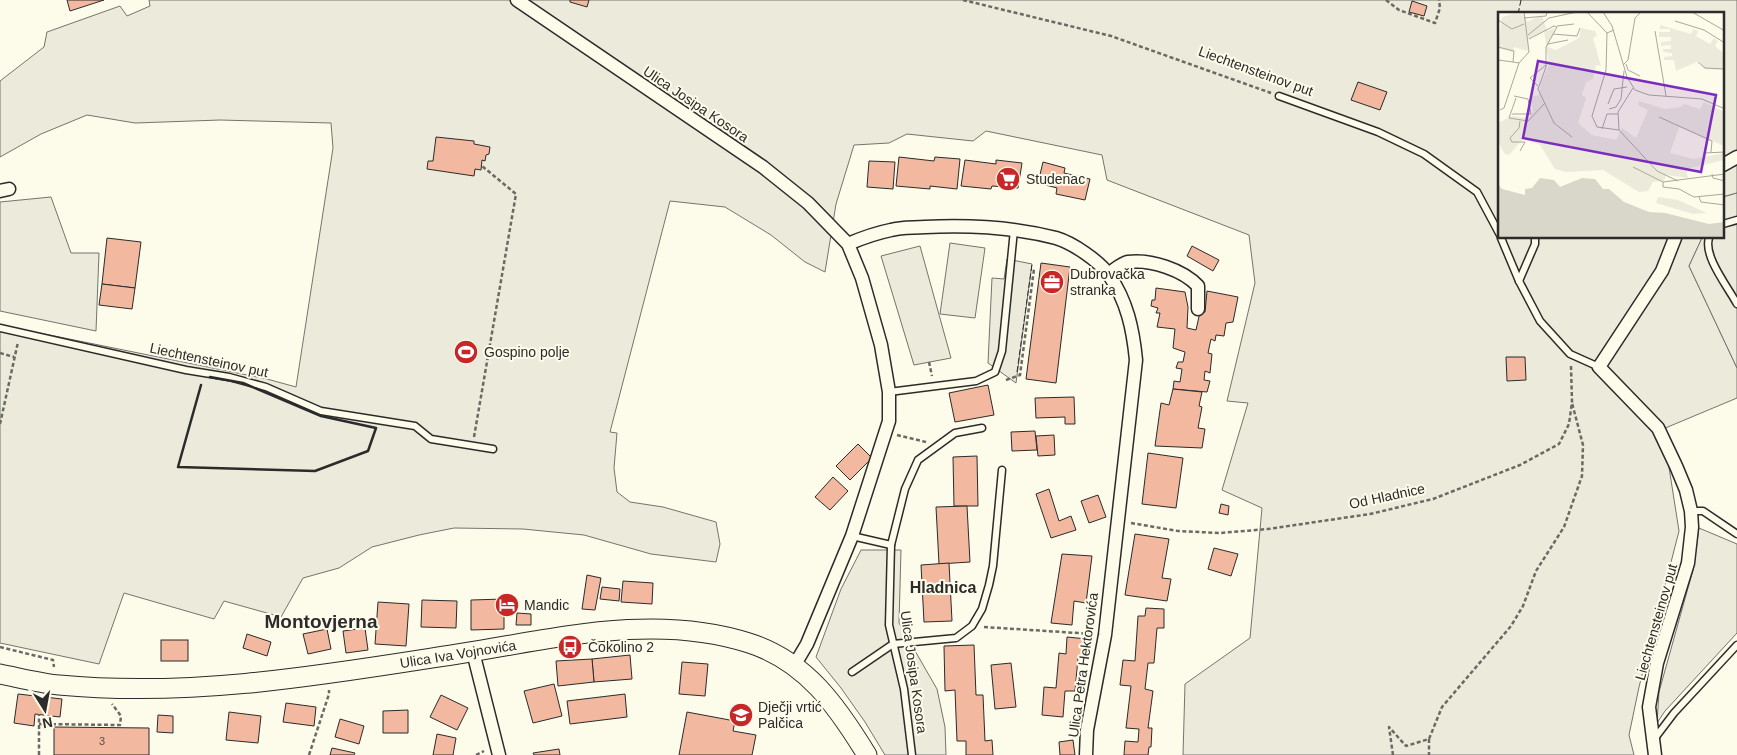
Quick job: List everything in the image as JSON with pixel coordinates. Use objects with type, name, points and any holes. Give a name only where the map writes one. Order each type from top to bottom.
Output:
[{"type":"main road","name":"Ulica Iva Vojnovića","points":[[0,674],[59,685],[132,689],[172,689],[236,685],[325,674],[608,631],[663,628],[695,631],[750,643],[773,653],[794,666],[828,698],[867,755]]},
{"type":"street","name":"Ulica Josipa Kosora","points":[[517,0],[763,167],[808,203],[848,244],[862,278],[873,313],[889,392],[889,421],[852,536],[807,644],[794,666]]},
{"type":"street","points":[[1724,164],[1737,157]]},
{"type":"street","points":[[848,244],[892,229],[976,227],[1014,230],[1058,239],[1087,254],[1108,274],[1123,301],[1132,328],[1136,360],[1117,520]]},
{"type":"street","points":[[1599,366],[1662,271],[1675,239]]},
{"type":"street","points":[[1108,274],[1127,262],[1148,262],[1170,269],[1192,280],[1198,286],[1198,309]]},
{"type":"street","name":"Liechtensteinov put","points":[[1599,366],[1658,428],[1686,490],[1690,511],[1692,527],[1688,563],[1657,664],[1649,707],[1655,755]]},
{"type":"street","name":"Ulica Petra Hektorovića","points":[[1086,755],[1087,730],[1105,635],[1117,520]]},
{"type":"street","points":[[473,652],[499,755]]},
{"type":"lane","name":"Liechtensteinov put","points":[[1279,96],[1378,132],[1424,154],[1477,192],[1498,232]]},
{"type":"lane","points":[[1724,224],[1737,220]]},
{"type":"lane","points":[[889,392],[976,381],[994,372],[1002,351],[1014,230]]},
{"type":"lane","name":"Liechtensteinov put","points":[[1501,239],[1519,281],[1540,321],[1570,354],[1599,366]]},
{"type":"lane","points":[[1519,281],[1536,244],[1535,239]]},
{"type":"lane","points":[[1710,239],[1708,242],[1710,256],[1737,304]]},
{"type":"lane","name":"Liechtensteinov put","points":[[0,328],[186,370],[229,377],[266,387],[321,411],[415,426],[431,439],[493,449]]},
{"type":"lane","name":"Ulica Josipa Kosora","points":[[912,755],[904,689],[889,625],[890,546],[905,490],[918,460],[955,434],[982,428]]},
{"type":"lane","points":[[852,672],[893,644],[956,638],[972,626],[982,609],[993,566],[1002,470]]},
{"type":"lane","points":[[1690,511],[1703,512],[1737,534]]},
{"type":"lane","points":[[852,536],[890,546]]},
{"type":"lane","points":[[1652,741],[1674,713],[1737,645]]},
{"type":"path","name":"Liechtensteinov put","points":[[963,0],[1111,36],[1279,96]]},
{"type":"path","points":[[1386,0],[1399,10],[1435,23],[1440,8],[1439,0]]},
{"type":"path","points":[[473,446],[516,194],[482,166]]},
{"type":"path","points":[[1006,380],[1020,375],[1034,269]]},
{"type":"path","points":[[0,424],[20,333]]},
{"type":"path","points":[[0,353],[14,357]]},
{"type":"path","name":"Od Hladnice","points":[[1117,520],[1178,531],[1220,533],[1268,529],[1370,514],[1434,499],[1520,465],[1559,444],[1569,424],[1572,402],[1570,354]]},
{"type":"path","points":[[928,362],[934,387]]},
{"type":"path","points":[[1429,755],[1429,739],[1442,707],[1515,620],[1523,606],[1536,571],[1564,527],[1582,476],[1583,444],[1572,402]]},
{"type":"path","points":[[886,433],[937,445]]},
{"type":"path","points":[[972,626],[1105,635]]},
{"type":"path","points":[[0,647],[53,660]]},
{"type":"path","points":[[309,755],[329,694],[325,674]]},
{"type":"path","points":[[39,714],[39,755]]},
{"type":"path","points":[[39,724],[120,725]]},
{"type":"path","points":[[1392,755],[1389,727],[1406,746],[1429,739]]},
{"type":"shaded area","points":[[149,0],[1737,0],[1737,193],[1724,197],[1724,12],[1498,12],[1498,239],[1702,239],[1689,266],[1737,368],[1737,398],[1663,429],[1679,531],[1639,687],[1629,735],[1634,755],[1183,755],[1185,684],[1250,638],[1262,508],[1222,490],[1248,403],[1227,401],[1255,283],[1249,235],[1107,180],[1102,155],[986,131],[973,141],[907,134],[889,143],[854,145],[836,204],[825,272],[805,262],[771,235],[725,207],[670,201],[610,432],[617,433],[614,468],[617,492],[630,502],[663,507],[716,522],[720,544],[716,562],[651,554],[584,535],[523,529],[454,528],[372,547],[339,568],[303,578],[281,617],[224,601],[214,619],[124,593],[99,664],[0,643],[0,325],[267,379],[296,387],[333,148],[331,123],[220,120],[135,123],[87,115],[41,134],[0,157],[0,81],[44,47],[47,32],[120,6],[127,16],[150,6]]},
{"type":"shaded area","points":[[1737,193],[1737,368],[1689,266],[1702,239],[1724,239],[1724,197]]},
{"type":"shaded area","points":[[51,197],[71,253],[99,253],[96,331],[0,311],[0,202]]},
{"type":"shaded area","points":[[950,243],[985,248],[975,318],[940,314]]},
{"type":"shaded area","points":[[920,246],[951,358],[914,365],[881,256]]},
{"type":"shaded area","points":[[1007,259],[1032,264],[1016,383],[988,363],[992,278],[1004,279]]},
{"type":"shaded area","points":[[1699,528],[1737,544],[1737,633],[1665,711],[1657,723],[1659,692],[1693,570]]},
{"type":"shaded area","points":[[861,550],[901,550],[899,623],[937,689],[945,727],[946,755],[885,755],[865,722],[816,657],[841,589]]},
{"type":"building","points":[[67,0],[104,0],[70,11]]},
{"type":"building","points":[[570,0],[589,0],[587,7],[570,2]]},
{"type":"building","points":[[1412,1],[1427,6],[1424,16],[1409,12]]},
{"type":"building","points":[[1358,82],[1387,92],[1380,110],[1351,100]]},
{"type":"building","points":[[436,137],[474,141],[474,144],[490,147],[485,161],[482,160],[481,170],[475,169],[474,176],[427,169],[428,161],[433,161]]},
{"type":"building","points":[[899,157],[934,161],[935,157],[960,159],[957,189],[930,186],[930,189],[896,186]]},
{"type":"building","points":[[965,160],[996,164],[996,160],[1022,163],[1018,188],[992,186],[991,189],[961,186]]},
{"type":"building","points":[[869,161],[895,162],[893,189],[867,187]]},
{"type":"building","points":[[1043,162],[1065,168],[1064,173],[1090,179],[1085,200],[1056,194],[1057,188],[1038,183]]},
{"type":"building","points":[[107,238],[141,242],[135,288],[102,284]]},
{"type":"building","points":[[1192,246],[1219,260],[1213,271],[1187,256]]},
{"type":"building","points":[[1041,263],[1070,267],[1056,383],[1026,379]]},
{"type":"building","points":[[102,284],[135,288],[132,309],[99,305]]},
{"type":"building","points":[[1156,288],[1185,292],[1188,307],[1187,328],[1196,330],[1200,312],[1205,312],[1207,291],[1238,297],[1233,322],[1226,323],[1224,336],[1216,335],[1215,341],[1211,339],[1208,353],[1212,354],[1210,373],[1205,371],[1204,380],[1210,381],[1207,392],[1173,389],[1174,381],[1180,382],[1182,369],[1176,368],[1178,362],[1183,362],[1185,352],[1173,348],[1175,329],[1157,327],[1160,313],[1156,313],[1158,308],[1151,306],[1152,300],[1155,300]]},
{"type":"building","points":[[1506,357],[1525,357],[1526,380],[1507,381]]},
{"type":"building","points":[[988,385],[994,415],[955,422],[949,393]]},
{"type":"building","points":[[1173,389],[1202,392],[1199,406],[1202,407],[1198,428],[1205,429],[1202,448],[1155,446],[1161,403],[1169,405]]},
{"type":"building","points":[[1074,397],[1075,424],[1065,424],[1065,417],[1036,418],[1035,398]]},
{"type":"building","points":[[1035,431],[1037,450],[1012,451],[1011,432]]},
{"type":"building","points":[[1054,435],[1055,455],[1038,456],[1036,436]]},
{"type":"building","points":[[858,444],[872,458],[850,480],[836,466]]},
{"type":"building","points":[[1148,453],[1183,458],[1176,508],[1142,504]]},
{"type":"building","points":[[977,456],[978,506],[954,506],[953,457]]},
{"type":"building","points":[[833,477],[848,491],[830,510],[815,497]]},
{"type":"building","points":[[1049,489],[1059,521],[1071,516],[1076,530],[1051,538],[1036,494]]},
{"type":"building","points":[[1098,495],[1106,517],[1089,523],[1081,501]]},
{"type":"building","points":[[1221,504],[1229,506],[1228,515],[1219,513]]},
{"type":"building","points":[[967,506],[970,562],[939,564],[936,507]]},
{"type":"building","points":[[1135,534],[1169,539],[1162,578],[1171,579],[1167,601],[1125,595]]},
{"type":"building","points":[[1214,548],[1238,554],[1231,576],[1208,569]]},
{"type":"building","points":[[1062,554],[1092,556],[1086,603],[1074,601],[1072,625],[1051,623]]},
{"type":"building","points":[[949,563],[952,621],[924,622],[921,565]]},
{"type":"building","points":[[587,575],[601,578],[595,610],[582,609]]},
{"type":"building","points":[[623,581],[653,583],[652,604],[621,602]]},
{"type":"building","points":[[602,587],[620,589],[619,601],[600,599]]},
{"type":"building","points":[[504,599],[504,629],[471,630],[471,600]]},
{"type":"building","points":[[422,600],[457,601],[456,628],[421,627]]},
{"type":"building","points":[[378,602],[409,604],[406,646],[375,644]]},
{"type":"building","points":[[1146,608],[1164,609],[1164,628],[1157,628],[1154,663],[1148,663],[1145,689],[1153,691],[1148,728],[1152,728],[1151,747],[1149,747],[1148,755],[1124,755],[1125,741],[1138,742],[1139,729],[1126,728],[1131,686],[1120,685],[1123,660],[1135,661],[1138,616],[1145,616]]},
{"type":"building","points":[[517,613],[531,614],[531,625],[516,625]]},
{"type":"building","points":[[365,628],[368,650],[346,653],[343,631]]},
{"type":"building","points":[[327,629],[331,649],[308,654],[303,634]]},
{"type":"building","points":[[247,634],[271,642],[267,656],[243,648]]},
{"type":"building","points":[[1067,637],[1087,639],[1085,658],[1078,658],[1075,691],[1065,691],[1063,717],[1042,715],[1044,687],[1056,688],[1059,653],[1066,654]]},
{"type":"building","points":[[161,640],[188,640],[188,661],[161,661]]},
{"type":"building","points":[[974,645],[976,695],[983,695],[985,741],[992,740],[993,755],[966,755],[966,741],[957,741],[955,690],[945,691],[944,646]]},
{"type":"building","points":[[630,655],[632,679],[594,682],[592,659]]},
{"type":"building","points":[[592,659],[594,682],[558,686],[556,661]]},
{"type":"building","points":[[682,662],[708,664],[705,696],[679,694]]},
{"type":"building","points":[[1011,663],[1016,707],[995,709],[991,665]]},
{"type":"building","points":[[554,684],[562,716],[533,723],[524,691]]},
{"type":"building","points":[[18,694],[62,699],[60,717],[35,714],[34,726],[14,723]]},
{"type":"building","points":[[625,694],[627,717],[570,724],[567,701]]},
{"type":"building","points":[[441,695],[468,708],[457,730],[430,717]]},
{"type":"building","points":[[286,703],[316,707],[314,726],[283,722]]},
{"type":"building","points":[[408,710],[408,733],[383,733],[383,711]]},
{"type":"building","points":[[229,712],[261,716],[258,743],[226,740]]},
{"type":"building","points":[[687,712],[735,721],[733,731],[756,735],[752,755],[679,755]]},
{"type":"building","points":[[158,715],[173,716],[173,733],[157,732]]},
{"type":"building","points":[[340,719],[364,726],[359,744],[335,737]]},
{"type":"building","points":[[54,727],[149,728],[149,755],[54,755]]},
{"type":"building","points":[[437,734],[456,738],[453,755],[433,755]]},
{"type":"building","points":[[1073,740],[1075,755],[1060,755],[1059,742]]},
{"type":"building","points":[[332,748],[355,753],[354,755],[330,755]]},
{"type":"building","points":[[559,749],[560,755],[534,755],[533,753]]},
{"type":"fence","points":[[1518,12],[1521,0]]},
{"type":"fence","points":[[1017,372],[1032,264]]},
{"type":"wall","points":[[201,385],[178,467],[315,471],[368,451],[376,428],[321,416],[243,383],[210,377]]},
{"type":"place","name":"Studenac","points":[[1008,179]]},
{"type":"place","name":"Dubrovačka stranka","points":[[1052,282]]},
{"type":"place","name":"Gospino polje","points":[[466,352]]},
{"type":"place","name":"Mandic","points":[[507,605]]},
{"type":"place","name":"Čokolino 2","points":[[570,647]]},
{"type":"place","name":"Dječji vrtić Palčica","points":[[741,715]]},
{"type":"district","name":"Hladnica","points":[[943,587]]},
{"type":"district","name":"Montovjerna","points":[[321,621]]}]
